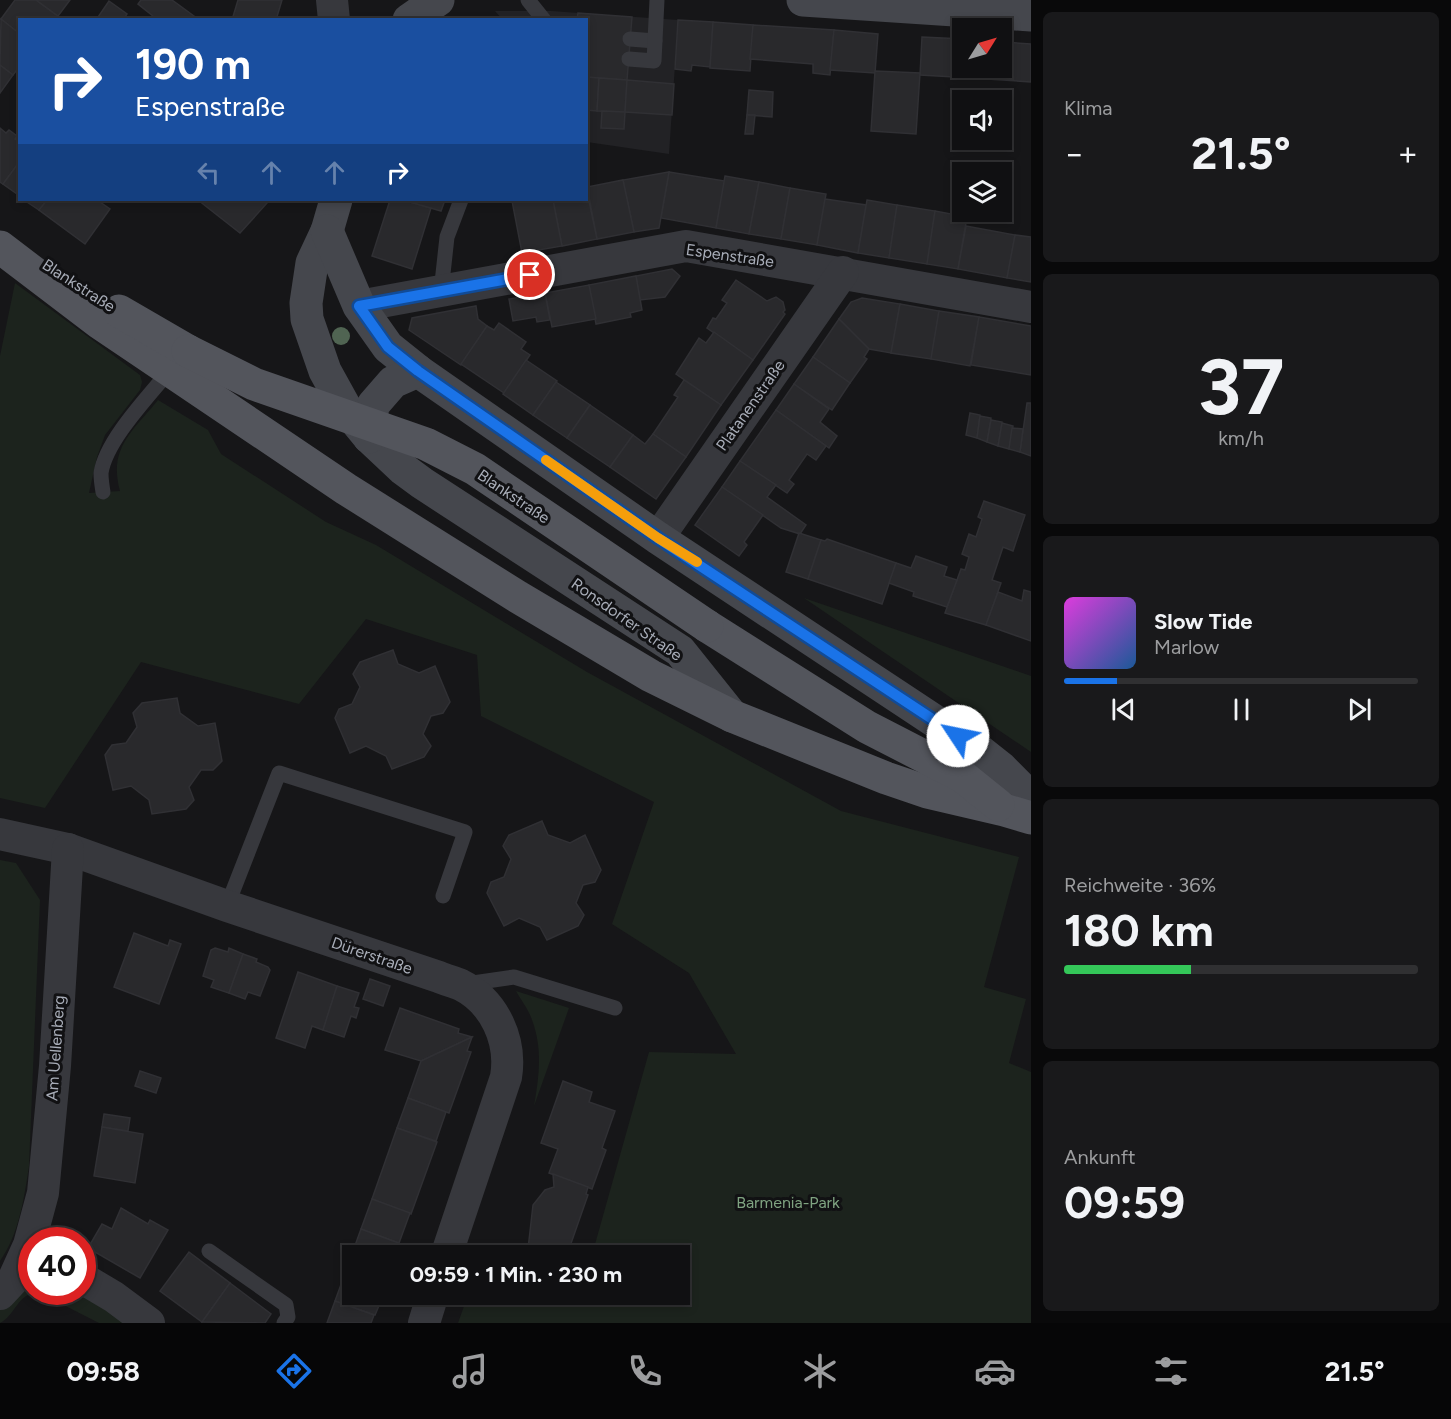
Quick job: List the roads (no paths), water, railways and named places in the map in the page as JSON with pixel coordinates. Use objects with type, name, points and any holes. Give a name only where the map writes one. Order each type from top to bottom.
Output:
[{"type":"main road","name":"Blankstraße","points":[[0,231],[69,280],[159,335],[179,360],[346,489],[518,597],[651,676],[732,716]]},
{"type":"main road","name":"Blankstraße","points":[[0,247],[100,323],[179,360],[426,444],[451,456],[485,476],[707,626],[867,727],[970,762],[1022,808]]},
{"type":"main road","points":[[732,716],[927,792],[1022,808]]},
{"type":"main road","points":[[927,792],[949,788],[970,762]]},
{"type":"street","points":[[332,0],[334,18]]},
{"type":"street","points":[[413,18],[438,0]]},
{"type":"street","points":[[803,0],[1031,15]]},
{"type":"street","name":"Ronsdorfer Straße","points":[[336,201],[327,231],[312,263],[306,303],[307,319],[325,371],[345,409],[369,437],[403,469],[422,483],[680,651],[732,716]]},
{"type":"street","points":[[327,231],[359,306],[388,347],[418,371],[658,538],[970,762]]},
{"type":"street","name":"Espenstraße","points":[[359,306],[686,246],[1031,307]]},
{"type":"street","points":[[312,263],[330,285],[359,306]]},
{"type":"street","name":"Platanenstraße","points":[[658,538],[843,272]]},
{"type":"street","points":[[369,437],[373,405],[393,382],[418,371]]},
{"type":"street","name":"Dürerstraße","points":[[0,834],[68,849],[460,985],[485,1003],[498,1022],[505,1040],[509,1062],[450,1245]]},
{"type":"street","name":"Am Uellenberg","points":[[35,1227],[44,1193],[55,1066],[68,849]]},
{"type":"street","name":"Am Uellenberg","points":[[0,1294],[13,1280],[18,1270]]},
{"type":"street","points":[[96,1286],[149,1323]]},
{"type":"street","points":[[424,1323],[430,1305]]},
{"type":"lane","points":[[528,0],[542,18]]},
{"type":"lane","points":[[629,59],[654,61],[657,0]]},
{"type":"lane","points":[[630,39],[655,41]]},
{"type":"lane","points":[[441,292],[447,237],[461,201]]},
{"type":"lane","points":[[103,492],[101,472],[121,429],[179,360]]},
{"type":"lane","points":[[227,906],[279,773],[465,832],[442,896]]},
{"type":"lane","points":[[460,985],[514,977],[615,1008]]},
{"type":"lane","points":[[209,1251],[286,1305],[288,1317],[284,1323]]},
{"type":"park label","name":"Barmenia-Park","points":[[788,1202]]}]
